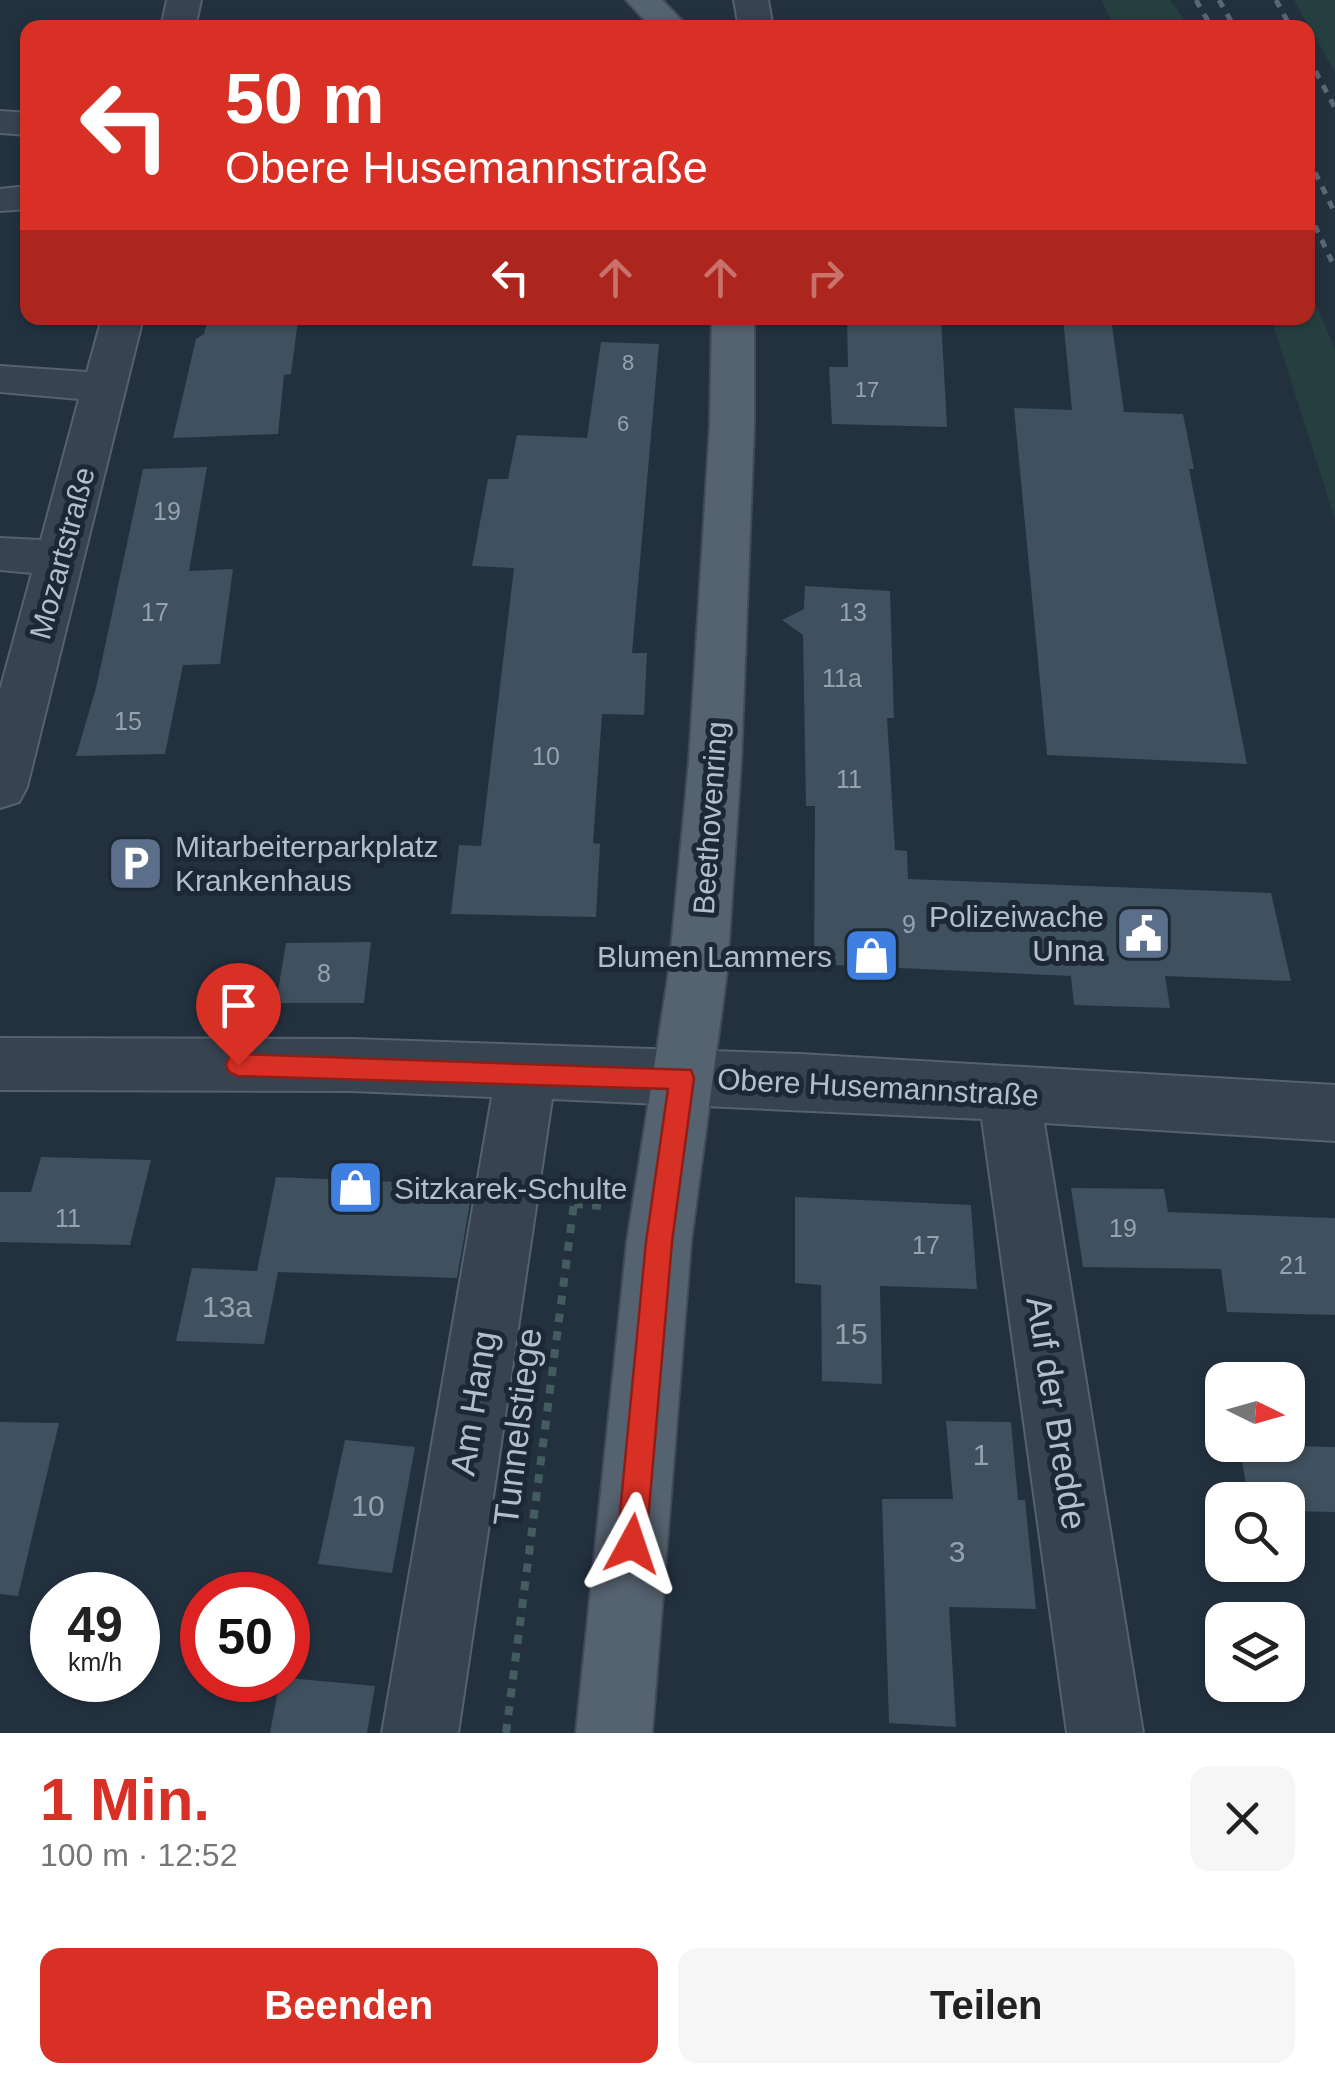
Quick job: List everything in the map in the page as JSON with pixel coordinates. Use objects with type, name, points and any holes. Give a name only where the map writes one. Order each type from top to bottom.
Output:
[{"type":"main road","points":[[643,0],[664,20]]},
{"type":"main road","name":"Beethovenring","points":[[614,1733],[659,1242],[698,971],[715,762],[732,425],[732,325]]},
{"type":"street","name":"Mozartstraße","points":[[0,788],[120,325]]},
{"type":"street","points":[[0,379],[106,387]]},
{"type":"street","points":[[0,554],[60,558]]},
{"type":"street","name":"Obere Husemannstraße","points":[[0,1064],[352,1065],[1008,1092],[1335,1113]]},
{"type":"street","name":"Am Hang","points":[[420,1733],[526,1073]]},
{"type":"street","name":"Auf der Bredde","points":[[1008,1092],[1104,1733]]},
{"type":"path","name":"Tunnelstiege","points":[[506,1733],[575,1196],[510,1173]]},
{"type":"green space","points":[[1101,0],[1170,0],[1185,20],[1111,20]]},
{"type":"green space","points":[[1294,0],[1335,0],[1335,72],[1315,37],[1315,20],[1305,20]]},
{"type":"green space","points":[[1315,303],[1335,350],[1335,519],[1273,325],[1315,325]]},
{"type":"building","points":[[206,325],[297,325],[291,374],[284,375],[278,434],[173,438],[196,339],[204,334]]},
{"type":"building","points":[[847,325],[941,325],[947,427],[832,424],[829,367],[848,367]]},
{"type":"building","points":[[1064,325],[1112,325],[1124,412],[1183,414],[1194,469],[1189,469],[1247,764],[1047,755],[1014,408],[1072,410]]},
{"type":"building","points":[[601,342],[659,344],[632,653],[647,653],[644,715],[602,714],[593,843],[600,844],[596,917],[451,914],[459,845],[481,846],[514,568],[472,566],[488,479],[508,479],[517,435],[587,438]]},
{"type":"building","points":[[207,467],[189,571],[233,569],[220,664],[183,665],[165,754],[76,756],[96,688],[143,469]]},
{"type":"building","points":[[805,586],[890,591],[894,718],[887,718],[895,850],[907,851],[908,879],[1271,893],[1291,981],[1165,976],[1170,1008],[1074,1005],[1071,976],[814,964],[815,806],[806,806],[803,635],[782,620],[804,609]]},
{"type":"building","points":[[371,942],[364,1003],[276,1003],[286,943]]},
{"type":"building","points":[[41,1157],[151,1160],[130,1245],[0,1242],[0,1192],[31,1192]]},
{"type":"building","points":[[276,1177],[473,1185],[457,1278],[278,1272],[264,1344],[176,1341],[192,1268],[257,1271]]},
{"type":"building","points":[[1071,1188],[1164,1189],[1168,1212],[1335,1218],[1335,1315],[1227,1312],[1221,1269],[1083,1267]]},
{"type":"building","points":[[795,1197],[971,1205],[977,1289],[880,1286],[882,1384],[822,1381],[821,1285],[795,1283]]},
{"type":"building","points":[[946,1421],[1011,1422],[1018,1500],[1025,1500],[1036,1609],[949,1607],[956,1727],[889,1723],[882,1499],[953,1499]]},
{"type":"building","points":[[0,1422],[59,1423],[18,1596],[0,1594]]},
{"type":"building","points":[[345,1440],[415,1447],[392,1573],[318,1564]]},
{"type":"building","points":[[1305,1446],[1335,1447],[1335,1512],[1305,1511],[1305,1482],[1246,1482],[1242,1462],[1305,1462]]},
{"type":"building","points":[[310,1680],[375,1686],[367,1733],[270,1733],[276,1702],[310,1702]]},
{"type":"railway","points":[[1196,0],[1207,20]]},
{"type":"railway","points":[[1219,0],[1230,20]]},
{"type":"railway","points":[[1276,0],[1287,20]]},
{"type":"railway","points":[[1315,70],[1335,108]]},
{"type":"railway","points":[[1315,172],[1335,213]]},
{"type":"railway","points":[[1315,226],[1335,268]]},
{"type":"place","name":"Mitarbeiterparkplatz Krankenhaus","points":[[136,863]]},
{"type":"place","name":"Polizeiwache Unna","points":[[1143,933]]},
{"type":"place","name":"Blumen Lammers","points":[[871,956]]},
{"type":"place","name":"Sitzkarek-Schulte","points":[[355,1188]]},
{"type":"route","points":[[238,1065],[352,1065],[682,1078],[659,1242],[632,1544]]}]
